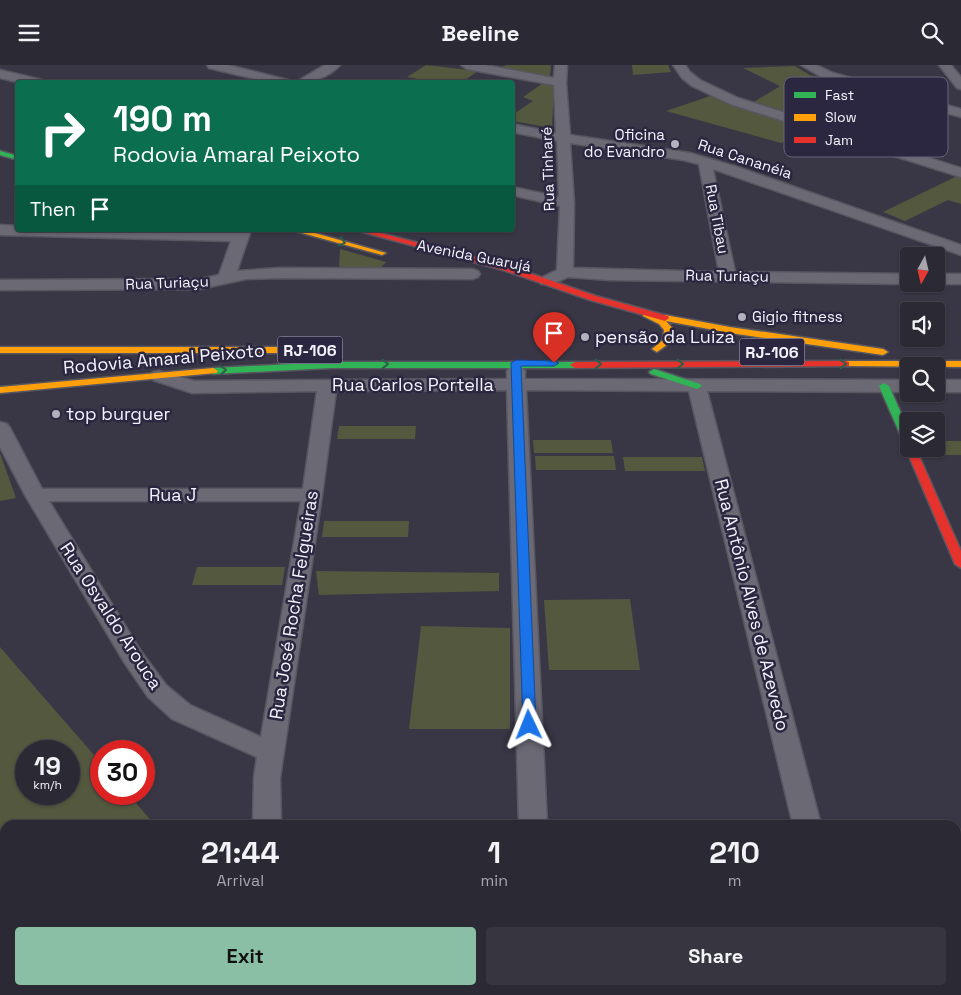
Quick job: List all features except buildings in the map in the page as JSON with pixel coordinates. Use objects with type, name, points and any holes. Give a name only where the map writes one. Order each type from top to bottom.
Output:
[{"type":"main road","points":[[0,153],[15,157]]},
{"type":"main road","name":"Avenida Guarujá","points":[[303,232],[397,256]]},
{"type":"main road","name":"Avenida Guarujá","points":[[367,232],[557,280],[593,298],[646,313],[730,330],[883,352]]},
{"type":"main road","points":[[417,260],[428,247]]},
{"type":"main road","name":"Avenida Guarujá","points":[[417,260],[477,275]]},
{"type":"main road","name":"Avenida Guarujá","points":[[499,278],[557,280]]},
{"type":"main road","name":"Avenida Guarujá","points":[[646,313],[670,329],[667,341],[652,349],[676,349]]},
{"type":"main road","name":"Rodovia Amaral Peixoto","points":[[0,350],[294,350]]},
{"type":"main road","points":[[0,356],[33,356],[86,350]]},
{"type":"main road","name":"RJ-106","points":[[803,352],[961,353]]},
{"type":"main road","points":[[631,364],[697,385]]},
{"type":"main road","name":"Rodovia Amaral Peixoto","points":[[0,390],[159,376],[331,365],[516,374],[631,364],[961,364]]},
{"type":"main road","points":[[0,381],[167,370],[199,373]]},
{"type":"main road","points":[[884,387],[900,423]]},
{"type":"main road","points":[[914,457],[961,564]]},
{"type":"street","points":[[212,65],[277,80]]},
{"type":"street","points":[[306,80],[334,65]]},
{"type":"street","points":[[467,65],[560,83]]},
{"type":"street","name":"Rua Tinharé","points":[[557,280],[567,203],[560,83],[561,65]]},
{"type":"street","points":[[680,65],[680,69],[696,83],[734,101],[784,117]]},
{"type":"street","points":[[807,65],[833,77]]},
{"type":"street","points":[[945,65],[961,85]]},
{"type":"street","points":[[0,74],[25,80]]},
{"type":"street","points":[[948,102],[961,101]]},
{"type":"street","points":[[948,109],[961,113]]},
{"type":"street","name":"Rua Cananéia","points":[[515,129],[685,156],[961,250]]},
{"type":"street","points":[[911,157],[961,173]]},
{"type":"street","name":"Rua Tibau","points":[[706,162],[728,276]]},
{"type":"street","points":[[515,192],[567,203]]},
{"type":"street","points":[[0,230],[15,230]]},
{"type":"street","points":[[161,232],[241,233],[226,279]]},
{"type":"street","name":"Rua Turiaçu","points":[[392,273],[405,268],[417,260]]},
{"type":"street","name":"Rua Turiaçu","points":[[0,285],[200,284],[246,274],[279,273],[477,275]]},
{"type":"street","points":[[593,298],[609,275]]},
{"type":"street","name":"Rua Turiaçu","points":[[557,280],[609,275],[900,279]]},
{"type":"street","points":[[945,279],[961,279]]},
{"type":"street","points":[[516,374],[533,820]]},
{"type":"street","name":"Rua Carlos Portella","points":[[159,376],[192,387],[327,385],[516,374],[697,385],[900,386]]},
{"type":"street","name":"Rua José Rocha Felgueiras","points":[[267,820],[267,778],[312,495],[327,385]]},
{"type":"street","name":"Rua Antônio Alves de Azevedo","points":[[697,385],[806,820]]},
{"type":"street","points":[[945,386],[961,386]]},
{"type":"street","name":"Rua Osvaldo Arouca","points":[[0,428],[35,495],[132,656],[157,691],[181,712],[271,752]]},
{"type":"street","name":"Rua J","points":[[35,495],[312,495]]},
{"type":"green space","points":[[426,65],[478,71],[465,80],[423,80],[407,77]]},
{"type":"green space","points":[[506,65],[551,65],[550,77],[502,67]]},
{"type":"green space","points":[[632,65],[668,65],[671,72],[633,75]]},
{"type":"green space","points":[[795,66],[817,77],[784,77],[784,111],[754,102],[780,86],[743,68]]},
{"type":"green space","points":[[543,83],[554,85],[552,128],[515,121],[515,113],[533,101],[523,97]]},
{"type":"green space","points":[[710,96],[784,121],[784,141],[781,143],[666,111]]},
{"type":"green space","points":[[957,176],[961,178],[961,204],[948,200],[905,221],[883,212]]},
{"type":"green space","points":[[340,249],[386,262],[381,267],[339,268]]},
{"type":"green space","points":[[339,426],[416,426],[415,439],[337,439]]},
{"type":"green space","points":[[533,440],[611,440],[613,453],[534,453]]},
{"type":"green space","points":[[945,441],[961,441],[961,455],[945,455]]},
{"type":"green space","points":[[0,453],[16,498],[0,501]]},
{"type":"green space","points":[[535,456],[614,456],[616,470],[536,470]]},
{"type":"green space","points":[[623,457],[702,457],[705,471],[625,471]]},
{"type":"green space","points":[[324,521],[409,521],[408,537],[322,537]]},
{"type":"green space","points":[[197,567],[285,567],[282,585],[192,585]]},
{"type":"green space","points":[[316,571],[499,573],[499,591],[319,595]]},
{"type":"green space","points":[[630,599],[640,670],[549,670],[544,600]]},
{"type":"green space","points":[[421,626],[510,628],[510,729],[409,729]]},
{"type":"green space","points":[[0,647],[90,750],[90,805],[138,805],[151,820],[0,820]]},
{"type":"traffic: fast","points":[[0,153],[15,157]]},
{"type":"traffic: fast","points":[[213,371],[331,365],[575,365]]},
{"type":"traffic: fast","points":[[654,372],[697,386]]},
{"type":"traffic: fast","points":[[884,386],[900,422]]},
{"type":"traffic: slow","points":[[303,232],[382,253]]},
{"type":"traffic: slow","points":[[646,314],[662,322],[669,330],[667,341],[657,349]]},
{"type":"traffic: slow","points":[[665,318],[730,330],[883,352]]},
{"type":"traffic: slow","points":[[0,350],[280,350]]},
{"type":"traffic: slow","points":[[846,364],[961,364]]},
{"type":"traffic: slow","points":[[0,390],[213,371]]},
{"type":"traffic: jam","points":[[367,232],[506,268],[593,298],[665,318]]},
{"type":"traffic: jam","points":[[575,365],[846,364]]},
{"type":"traffic: jam","points":[[914,457],[961,564]]},
{"type":"place","name":"Oficina do Evandro","points":[[675,144]]},
{"type":"place","name":"Gigio fitness","points":[[742,317]]},
{"type":"place","name":"pensão da Luiza","points":[[585,337]]},
{"type":"place","name":"top burguer","points":[[56,414]]},
{"type":"route","points":[[529,725],[516,363],[554,363]]}]
